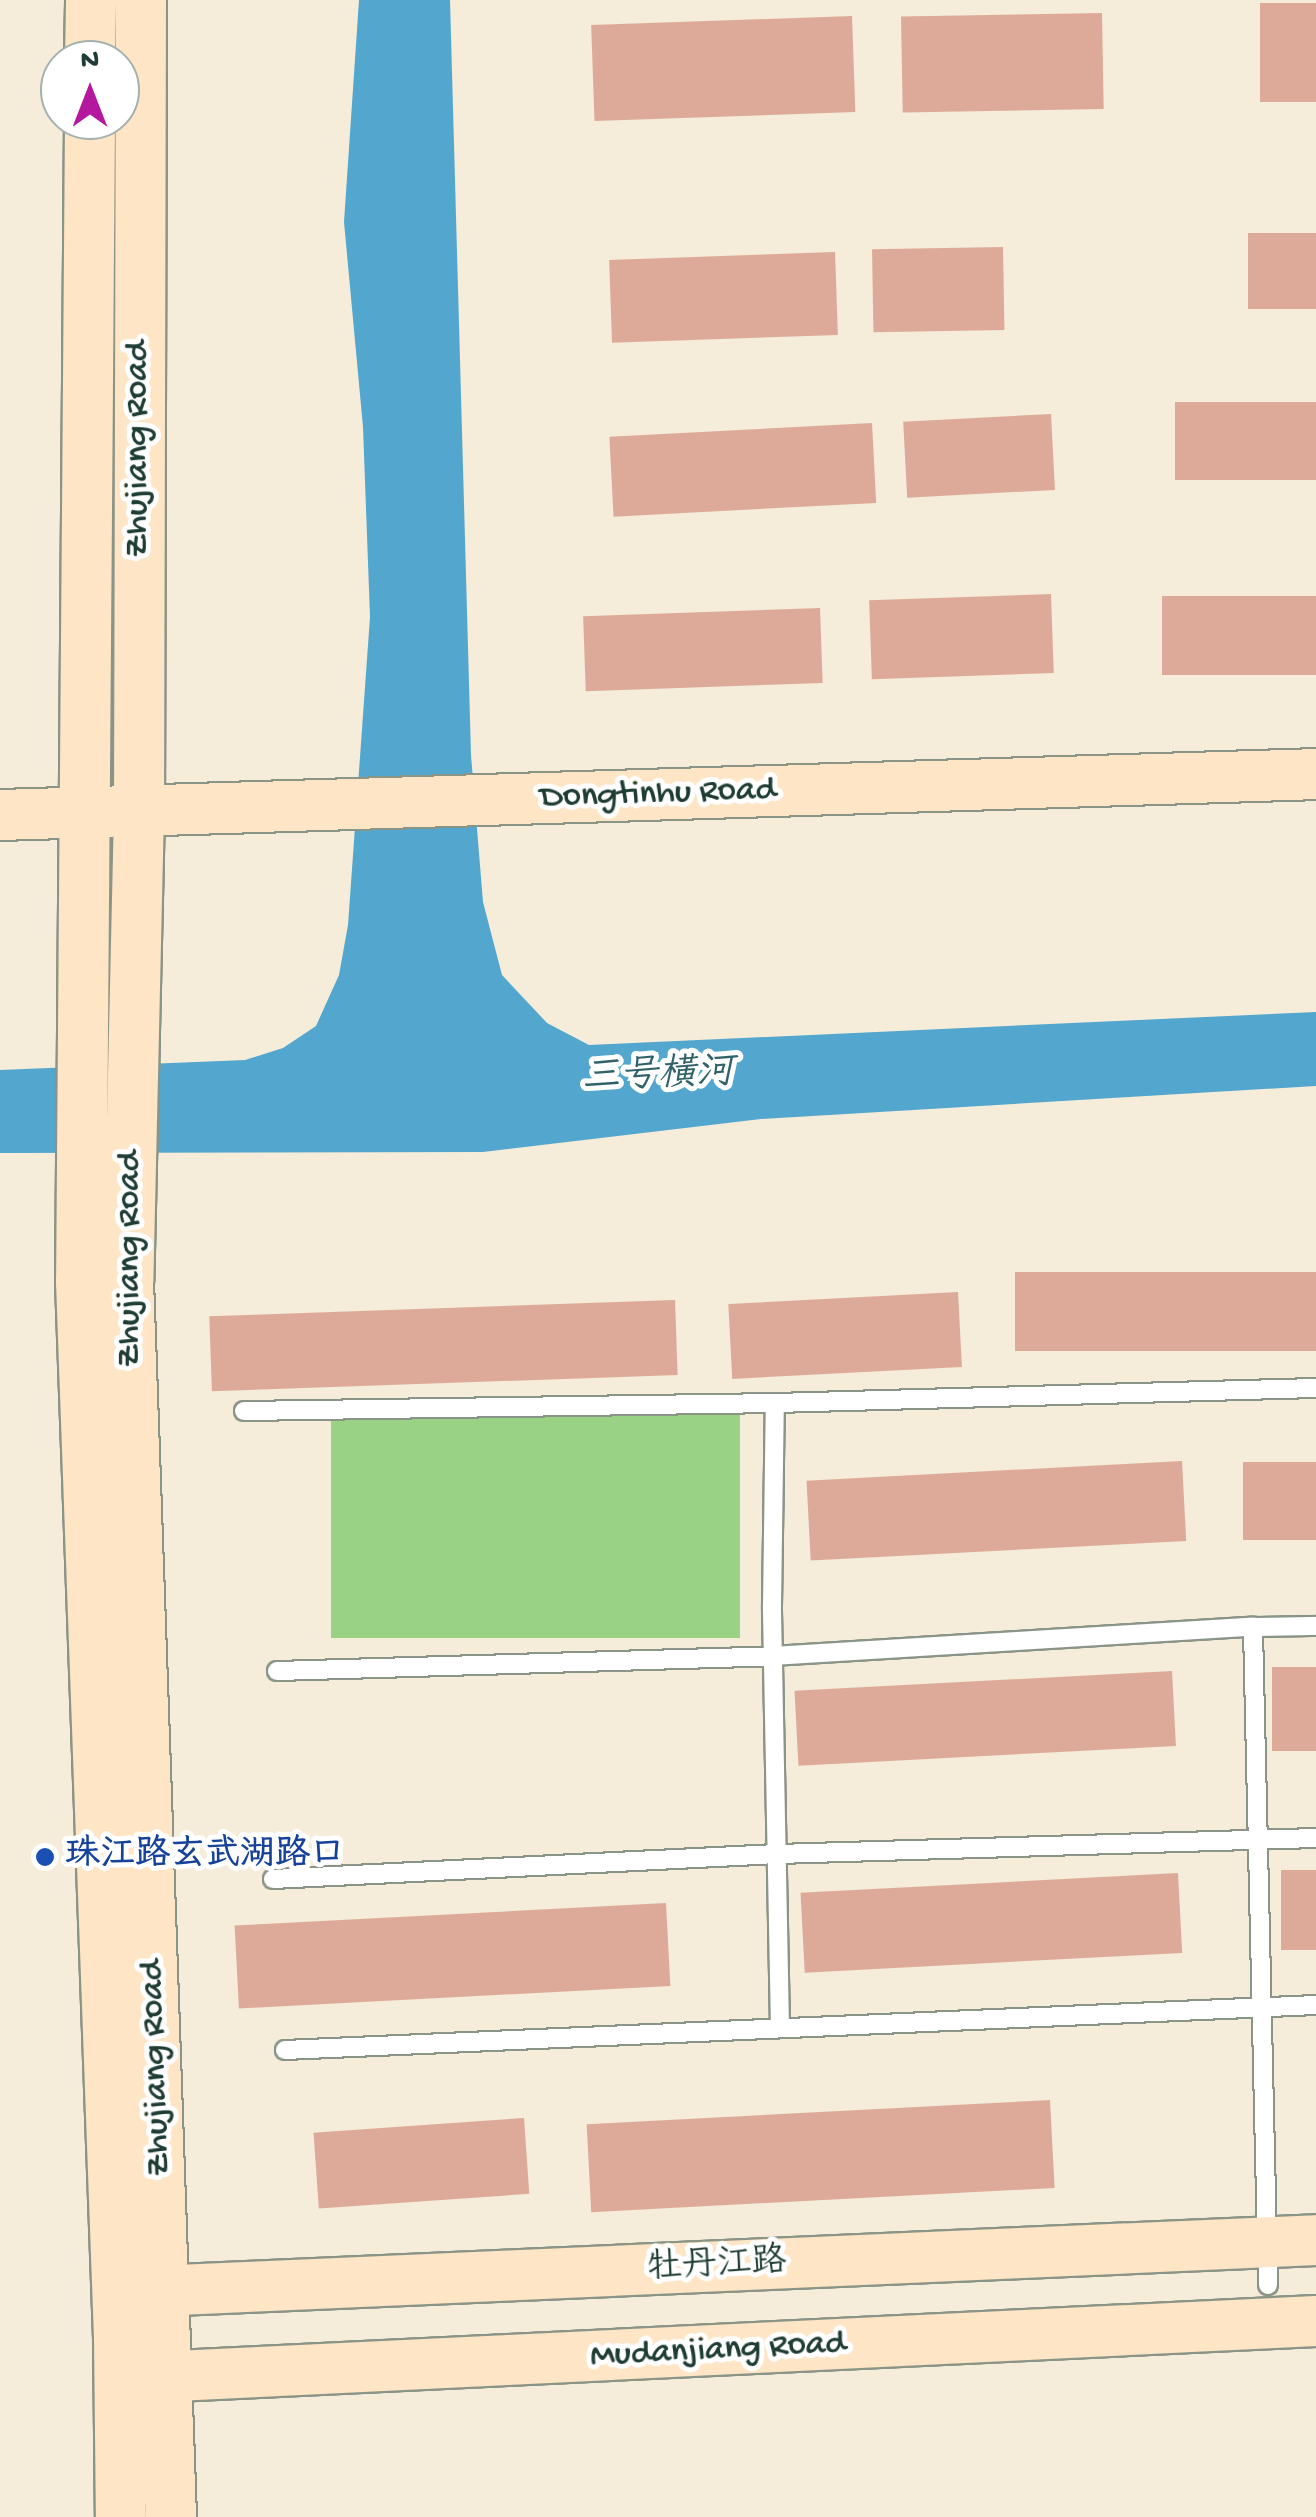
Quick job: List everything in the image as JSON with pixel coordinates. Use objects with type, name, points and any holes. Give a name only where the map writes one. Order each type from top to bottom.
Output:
[{"type":"street","points":[[90,40],[91,0]]},
{"type":"street","name":"Zhujiang Road","points":[[140,0],[138,810],[133,1041],[106,1198],[81,1282],[143,2378],[171,2517]]},
{"type":"street","name":"Zhujiang Road","points":[[90,140],[84,1040],[106,1198]]},
{"type":"street","name":"Dongtinhu Road","points":[[0,815],[1316,774]]},
{"type":"street","name":"牡丹江路","points":[[141,2292],[1316,2240]]},
{"type":"street","name":"Mudanjiang Road","points":[[143,2378],[1316,2321]]},
{"type":"street","name":"Zhujiang Road","points":[[120,2517],[143,2378]]},
{"type":"lane","points":[[244,1410],[776,1404],[1316,1388]]},
{"type":"lane","points":[[776,1404],[773,1656],[780,2028]]},
{"type":"lane","points":[[277,1671],[773,1656],[1316,1626]]},
{"type":"lane","points":[[1253,1627],[1268,2285]]},
{"type":"lane","points":[[273,1878],[777,1854],[1316,1838]]},
{"type":"lane","points":[[285,2050],[1316,2005]]},
{"type":"green space","points":[[331,1413],[740,1413],[740,1638],[331,1638]]},
{"type":"water","name":"三号横河","points":[[359,0],[450,0],[471,755],[483,902],[502,975],[547,1023],[589,1045],[1316,1012],[1316,1086],[761,1119],[483,1152],[0,1153],[0,1070],[245,1060],[283,1048],[316,1026],[339,975],[348,925],[370,617],[363,427],[344,222]]},
{"type":"building","points":[[1260,3],[1316,3],[1316,102],[1260,102]]},
{"type":"building","points":[[1102,13],[1104,109],[903,112],[901,17]]},
{"type":"building","points":[[852,16],[855,112],[595,121],[591,25]]},
{"type":"building","points":[[1248,233],[1316,233],[1316,309],[1248,309]]},
{"type":"building","points":[[1003,247],[1004,330],[873,332],[872,249]]},
{"type":"building","points":[[835,252],[838,335],[612,343],[609,260]]},
{"type":"building","points":[[1175,402],[1316,402],[1316,480],[1175,480]]},
{"type":"building","points":[[1051,414],[1055,490],[907,498],[903,422]]},
{"type":"building","points":[[872,423],[876,503],[614,517],[609,437]]},
{"type":"building","points":[[1051,594],[1054,673],[872,679],[869,600]]},
{"type":"building","points":[[1162,596],[1316,596],[1316,675],[1162,675]]},
{"type":"building","points":[[820,608],[823,683],[586,691],[583,616]]},
{"type":"building","points":[[1015,1272],[1316,1272],[1316,1351],[1015,1351]]},
{"type":"building","points":[[958,1292],[962,1367],[732,1379],[728,1304]]},
{"type":"building","points":[[675,1300],[678,1375],[212,1391],[209,1316]]},
{"type":"building","points":[[1182,1461],[1186,1541],[811,1561],[807,1481]]},
{"type":"building","points":[[1243,1462],[1316,1462],[1316,1540],[1243,1540]]},
{"type":"building","points":[[1272,1667],[1316,1667],[1316,1751],[1272,1751]]},
{"type":"building","points":[[1172,1671],[1176,1746],[798,1766],[795,1691]]},
{"type":"building","points":[[1281,1870],[1316,1870],[1316,1950],[1281,1950]]},
{"type":"building","points":[[1178,1873],[1182,1953],[805,1973],[801,1893]]},
{"type":"building","points":[[666,1903],[670,1986],[239,2008],[235,1926]]},
{"type":"building","points":[[1050,2100],[1055,2188],[591,2212],[587,2124]]},
{"type":"building","points":[[524,2118],[529,2194],[319,2209],[314,2133]]},
{"type":"place","name":"珠江路玄武湖路口","points":[[45,1857]]}]
